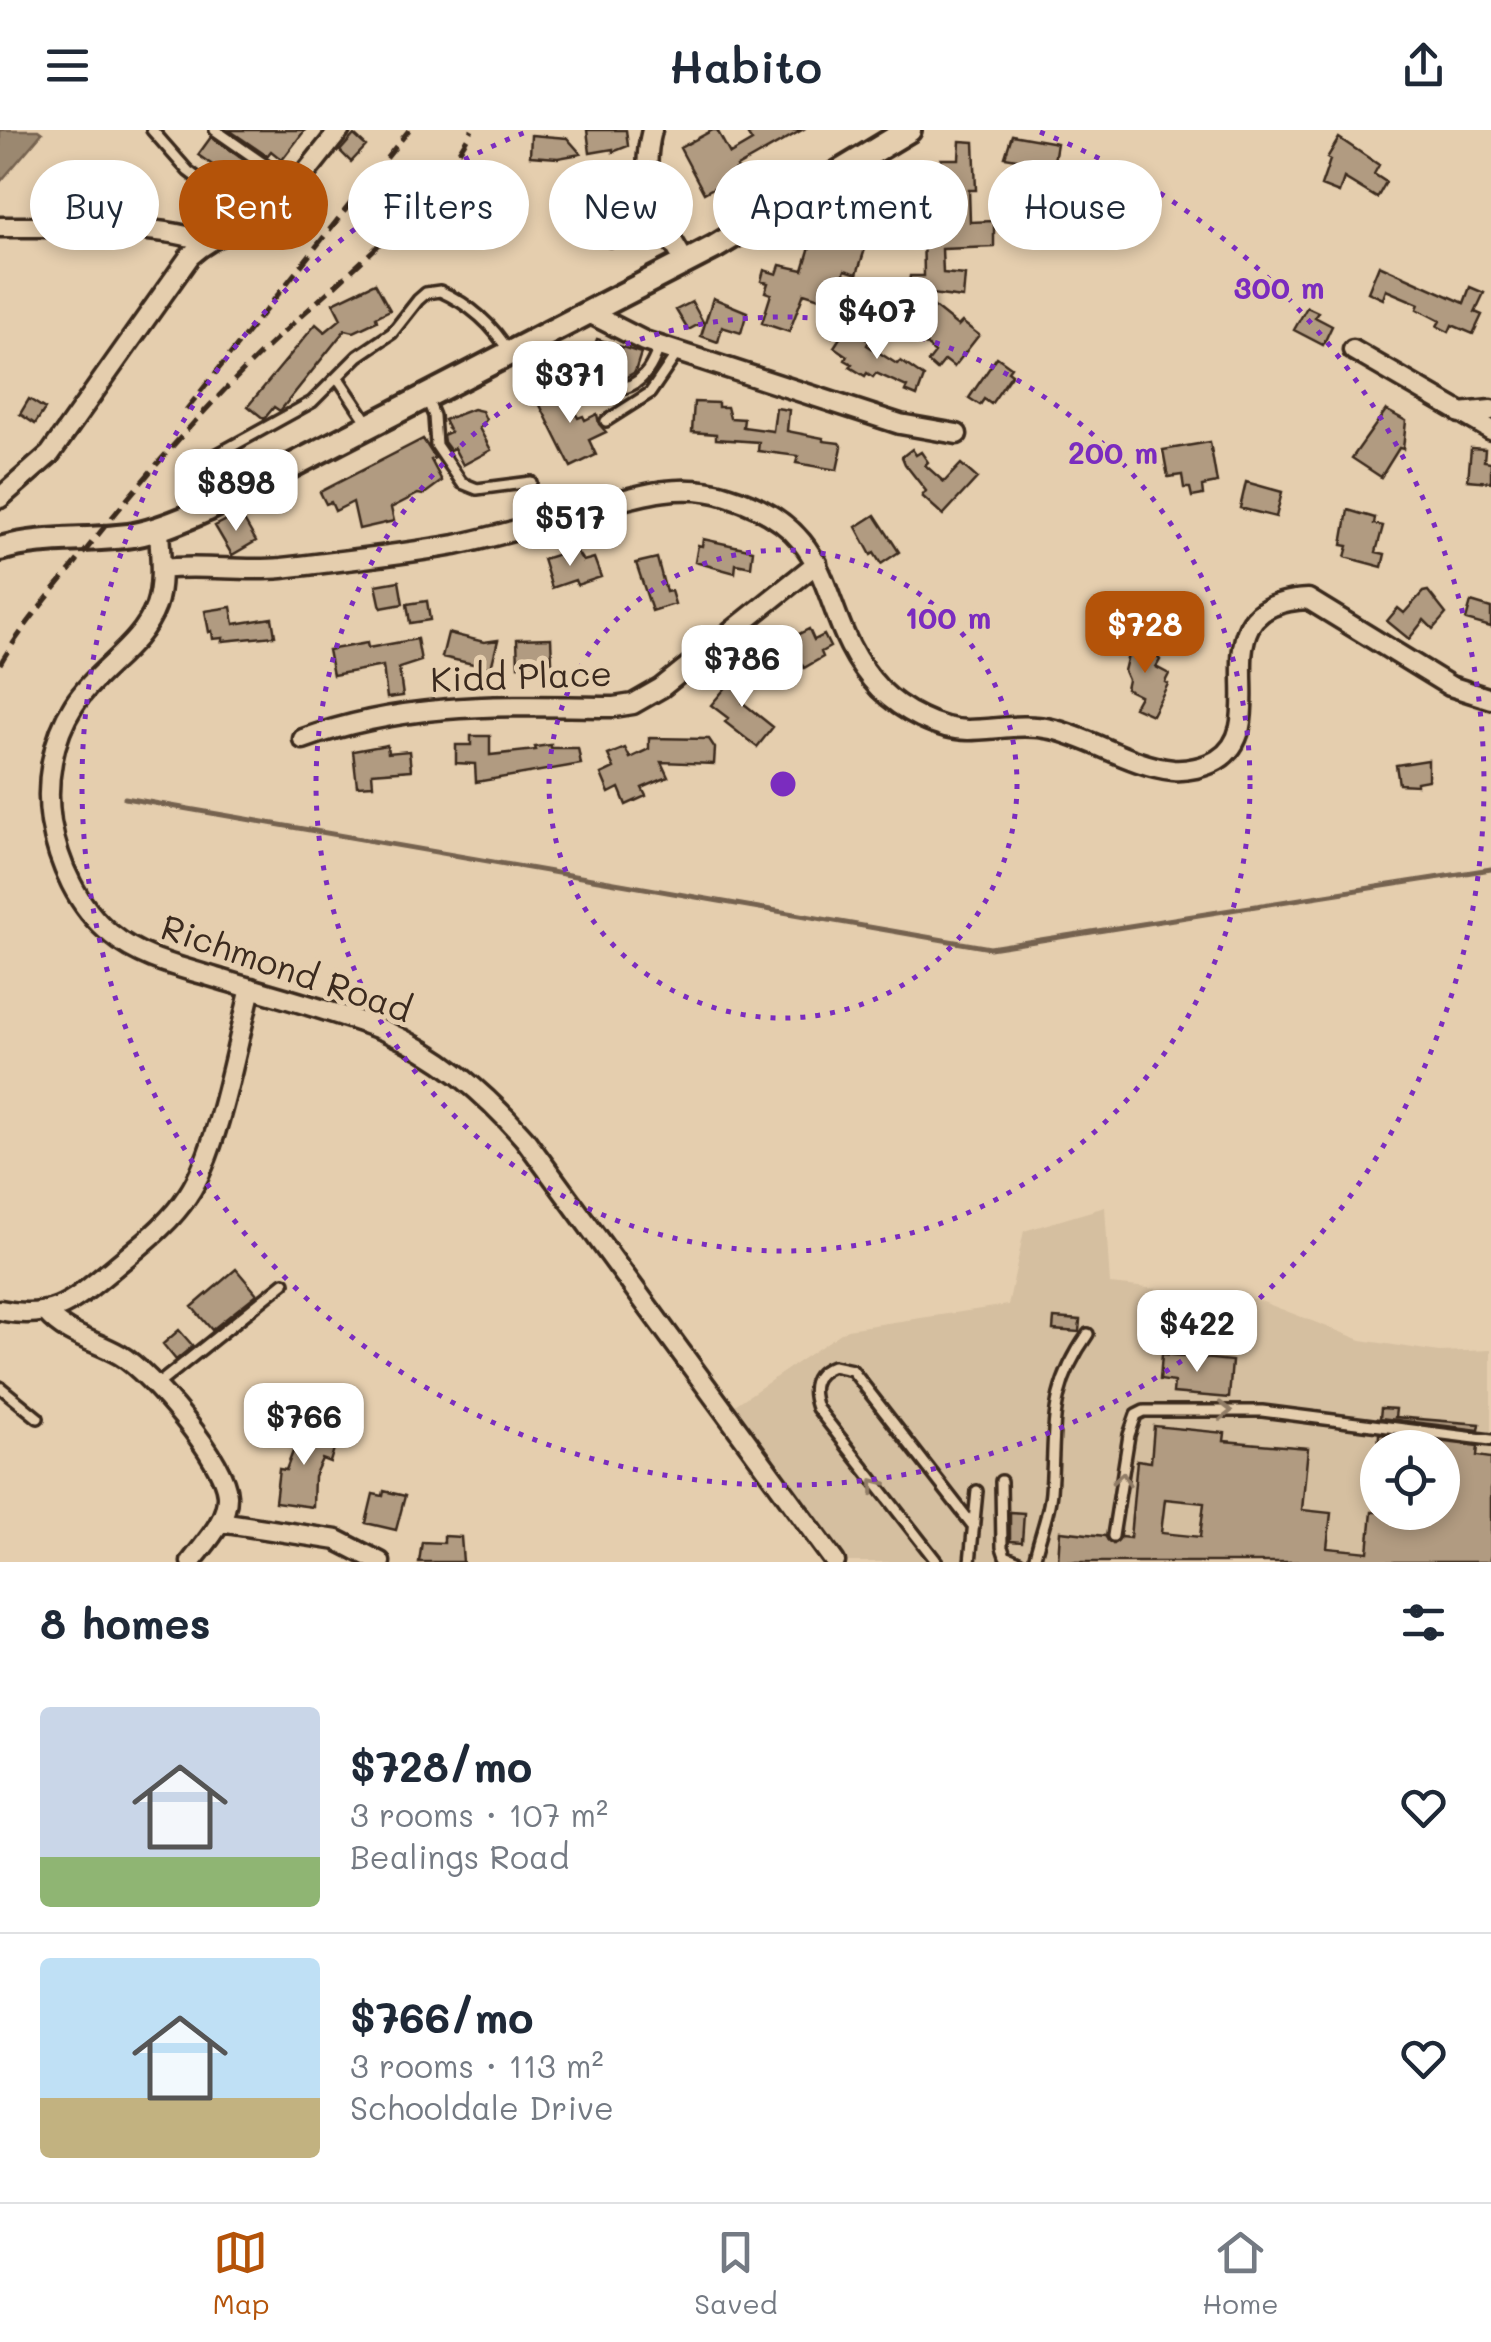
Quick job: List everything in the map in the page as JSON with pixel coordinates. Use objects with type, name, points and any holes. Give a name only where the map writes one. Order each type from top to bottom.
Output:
[{"type":"main road","points":[[0,549],[60,538],[117,537],[159,530],[208,509],[685,262],[909,130]]},
{"type":"street","points":[[315,160],[340,130]]},
{"type":"street","points":[[647,160],[652,130]]},
{"type":"street","points":[[0,227],[179,234]]},
{"type":"street","points":[[0,498],[50,454],[198,250]]},
{"type":"street","points":[[678,250],[685,262]]},
{"type":"street","points":[[589,312],[624,334],[678,352],[900,424],[958,434]]},
{"type":"street","points":[[1354,350],[1491,430]]},
{"type":"street","points":[[1460,413],[1491,410]]},
{"type":"street","points":[[161,570],[191,566],[246,570],[452,545],[636,496],[686,489],[726,495],[794,530],[817,563],[848,640],[882,690],[905,708],[963,730],[1048,728],[1173,770],[1211,763],[1236,742],[1244,638],[1252,622],[1261,612],[1292,599],[1308,598],[1450,686],[1491,699]]},
{"type":"street","name":"Richmond Road","points":[[159,530],[161,570],[156,604],[144,628],[73,706],[50,768],[48,802],[53,834],[79,897],[109,933],[150,958],[352,1018],[414,1044],[470,1082],[524,1138],[835,1562]]},
{"type":"street","name":"Kidd Place","points":[[303,739],[342,725],[430,708],[632,704],[661,688],[817,563]]},
{"type":"street","points":[[0,1310],[47,1313],[75,1300],[161,1227],[190,1192],[215,1128],[252,988]]},
{"type":"street","points":[[47,1313],[68,1331],[120,1355],[157,1385],[217,1467],[227,1495],[220,1522],[190,1562]]},
{"type":"street","points":[[220,1522],[316,1535],[351,1545],[380,1562]]},
{"type":"lane","points":[[152,130],[179,160]]},
{"type":"lane","points":[[215,130],[258,160]]},
{"type":"lane","points":[[205,461],[295,414],[358,356],[392,332],[418,300],[433,291],[450,296],[498,332],[540,388]]},
{"type":"lane","points":[[557,356],[591,384],[622,388],[643,377],[660,346]]},
{"type":"lane","points":[[606,421],[650,393],[678,352]]},
{"type":"lane","points":[[338,378],[368,423]]},
{"type":"lane","points":[[424,394],[434,416],[436,444],[462,483],[477,489],[530,482]]},
{"type":"lane","points":[[157,1385],[284,1283]]},
{"type":"lane","points":[[1034,1562],[1049,1505],[1057,1394],[1063,1374],[1088,1334]]},
{"type":"lane","points":[[936,1562],[818,1408],[812,1385],[816,1376],[834,1366],[852,1370],[974,1527]]},
{"type":"lane","points":[[0,1387],[38,1418]]},
{"type":"lane","points":[[1113,1536],[1132,1422],[1144,1411],[1262,1411],[1491,1440]]},
{"type":"lane","points":[[1001,1481],[1002,1547],[1005,1556],[1018,1562]]},
{"type":"lane","points":[[970,1562],[977,1491]]},
{"type":"shaded area","points":[[0,130],[42,133],[0,182]]},
{"type":"shaded area","points":[[1105,1207],[1110,1284],[1255,1299],[1361,1340],[1439,1352],[1491,1350],[1491,1562],[843,1562],[732,1407],[847,1329],[1008,1305],[1024,1231]]},
{"type":"building","points":[[229,130],[305,130],[282,160],[271,151],[267,156]]},
{"type":"building","points":[[587,130],[626,130],[628,146],[613,152],[590,153]]},
{"type":"building","points":[[717,130],[730,154],[752,141],[748,135],[758,130],[802,130],[749,160],[713,160],[713,188],[704,193],[693,172],[693,160],[686,160],[680,148]]},
{"type":"building","points":[[354,135],[366,146],[353,160],[340,151]]},
{"type":"building","points":[[531,135],[567,138],[581,154],[558,158],[530,156]]},
{"type":"building","points":[[1012,135],[1057,143],[1054,160],[1005,157]]},
{"type":"building","points":[[211,137],[244,160],[205,160],[198,155]]},
{"type":"building","points":[[1339,138],[1379,165],[1374,174],[1386,182],[1377,198],[1344,178],[1339,193],[1321,186],[1330,160],[1327,158]]},
{"type":"building","points":[[960,141],[974,142],[976,190],[969,190],[970,222],[988,221],[988,247],[968,248],[968,160],[941,160],[959,159]]},
{"type":"building","points":[[809,250],[865,250],[857,274],[845,270],[835,303],[804,293],[789,332],[762,323],[771,294],[765,292],[768,283],[761,281],[764,270],[777,274],[780,265],[803,270]]},
{"type":"building","points":[[923,250],[942,250],[943,273],[965,275],[963,298],[908,289],[910,276],[924,276]]},
{"type":"building","points":[[1379,265],[1464,303],[1470,287],[1484,293],[1475,312],[1482,315],[1473,334],[1452,325],[1449,332],[1437,326],[1440,321],[1417,309],[1419,304],[1386,290],[1383,299],[1368,292]]},
{"type":"building","points":[[375,283],[390,310],[354,332],[345,330],[280,411],[274,407],[264,419],[248,406],[316,324],[325,332],[341,319],[333,303]]},
{"type":"building","points":[[713,298],[747,312],[741,333],[722,327],[718,342],[701,336]]},
{"type":"building","points":[[923,298],[958,326],[962,322],[979,335],[954,367],[945,360],[937,370],[928,362],[935,353],[904,324]]},
{"type":"building","points":[[692,302],[703,322],[688,330],[676,310]]},
{"type":"building","points":[[1307,307],[1318,312],[1315,317],[1332,326],[1323,345],[1294,330]]},
{"type":"building","points":[[847,327],[869,341],[867,345],[924,377],[917,396],[876,373],[873,377],[867,373],[865,376],[850,367],[847,356],[834,347]]},
{"type":"building","points":[[597,339],[641,353],[635,372],[623,379],[584,367]]},
{"type":"building","points":[[997,357],[1011,367],[1008,371],[1012,374],[991,404],[984,399],[980,405],[969,398]]},
{"type":"building","points":[[561,384],[578,418],[583,416],[585,420],[597,414],[606,432],[589,440],[596,455],[571,467],[536,397]]},
{"type":"building","points":[[29,399],[45,409],[35,424],[20,414]]},
{"type":"building","points":[[694,402],[718,403],[718,407],[727,407],[730,418],[744,419],[743,427],[773,431],[776,408],[789,410],[787,431],[839,443],[842,447],[837,470],[796,463],[798,456],[758,451],[759,442],[716,439],[716,434],[692,432]]},
{"type":"building","points":[[473,409],[482,411],[486,420],[479,428],[491,450],[463,465],[454,448],[450,450],[444,442],[443,435],[450,432],[444,420]]},
{"type":"building","points":[[1386,410],[1406,421],[1403,449],[1399,448],[1381,477],[1352,458]]},
{"type":"building","points":[[423,439],[435,458],[431,460],[442,481],[423,495],[391,508],[394,521],[359,529],[353,502],[335,511],[331,502],[326,504],[320,492]]},
{"type":"building","points":[[1210,442],[1217,483],[1202,486],[1203,495],[1192,497],[1190,488],[1184,488],[1182,475],[1168,477],[1163,450]]},
{"type":"building","points":[[1471,448],[1485,449],[1484,461],[1491,462],[1491,482],[1468,480]]},
{"type":"building","points":[[912,449],[916,455],[921,452],[928,462],[925,465],[944,482],[961,464],[977,478],[943,515],[922,496],[926,491],[905,464],[902,457]]},
{"type":"building","points":[[1246,482],[1282,492],[1276,517],[1240,508]]},
{"type":"building","points":[[1348,510],[1375,518],[1374,524],[1383,526],[1376,552],[1385,554],[1382,567],[1345,557],[1348,546],[1342,545]]},
{"type":"building","points":[[240,513],[256,541],[232,555],[215,526]]},
{"type":"building","points":[[875,515],[899,552],[881,564],[874,553],[871,555],[856,527]]},
{"type":"building","points":[[703,539],[753,550],[751,567],[736,564],[735,573],[695,562]]},
{"type":"building","points":[[575,549],[583,561],[594,558],[601,577],[552,588],[543,559]]},
{"type":"building","points":[[657,558],[666,592],[671,591],[675,604],[652,611],[636,563]]},
{"type":"building","points":[[399,581],[403,604],[381,608],[376,585]]},
{"type":"building","points":[[1428,591],[1446,614],[1433,629],[1424,620],[1409,639],[1387,621],[1398,608],[1404,613]]},
{"type":"building","points":[[427,601],[430,620],[410,623],[407,604]]},
{"type":"building","points":[[1471,602],[1491,608],[1491,627],[1466,620]]},
{"type":"building","points":[[231,607],[234,624],[272,618],[275,636],[213,639],[205,611]]},
{"type":"building","points":[[809,629],[814,640],[824,635],[830,647],[821,652],[823,657],[804,668],[801,663],[785,669],[779,656],[793,647],[789,639]]},
{"type":"building","points":[[1134,631],[1160,660],[1156,667],[1169,674],[1152,715],[1134,707],[1140,696],[1126,689],[1124,671]]},
{"type":"building","points":[[448,633],[484,642],[498,640],[491,668],[442,657]]},
{"type":"building","points":[[551,638],[552,662],[518,666],[517,639]]},
{"type":"building","points":[[417,639],[421,661],[399,668],[403,696],[387,698],[383,666],[333,675],[328,650]]},
{"type":"building","points":[[739,672],[756,685],[743,703],[773,727],[757,747],[725,722],[728,718],[711,705]]},
{"type":"building","points":[[471,736],[490,736],[490,755],[551,745],[578,748],[581,764],[476,782],[475,764],[456,763],[456,745],[471,745]]},
{"type":"building","points":[[649,738],[709,739],[715,748],[714,764],[661,762],[668,777],[642,788],[646,796],[626,805],[619,788],[609,793],[601,774],[614,768],[608,755],[625,748],[630,758],[649,749]]},
{"type":"building","points":[[387,745],[388,753],[409,751],[411,770],[372,773],[373,785],[357,786],[353,751]]},
{"type":"building","points":[[1428,760],[1428,780],[1417,785],[1399,784],[1396,765]]},
{"type":"building","points":[[236,1269],[257,1294],[212,1330],[192,1307]]},
{"type":"building","points":[[1054,1318],[1080,1320],[1079,1332],[1053,1330]]},
{"type":"building","points":[[179,1330],[193,1346],[176,1360],[163,1344]]},
{"type":"building","points":[[1162,1354],[1232,1361],[1229,1398],[1173,1393],[1174,1382],[1160,1380]]},
{"type":"building","points":[[1381,1408],[1396,1409],[1395,1417],[1480,1424],[1479,1430],[1380,1418]]},
{"type":"building","points":[[303,1425],[336,1442],[330,1462],[322,1459],[314,1476],[313,1507],[275,1502],[279,1469],[286,1470]]},
{"type":"building","points":[[1154,1426],[1225,1433],[1224,1441],[1308,1448],[1302,1510],[1331,1513],[1327,1548],[1368,1552],[1370,1530],[1460,1530],[1460,1444],[1478,1446],[1477,1456],[1491,1458],[1491,1562],[1058,1562],[1060,1531],[1105,1536],[1113,1544],[1121,1537],[1130,1538],[1137,1460],[1151,1462]],"holes":[[[1165,1499],[1204,1503],[1200,1537],[1161,1533]]]},
{"type":"building","points":[[384,1491],[405,1496],[396,1530],[366,1523],[373,1494],[383,1496]]},
{"type":"building","points":[[1010,1512],[1024,1513],[1022,1542],[1010,1541]]},
{"type":"building","points":[[444,1536],[461,1537],[463,1562],[419,1562],[422,1542],[444,1543]]},
{"type":"waterway","points":[[125,798],[990,948],[1491,869]]},
{"type":"railway","points":[[186,410],[409,130]]},
{"type":"railway","points":[[0,664],[39,608],[175,444],[249,365],[407,216],[472,130]]}]
